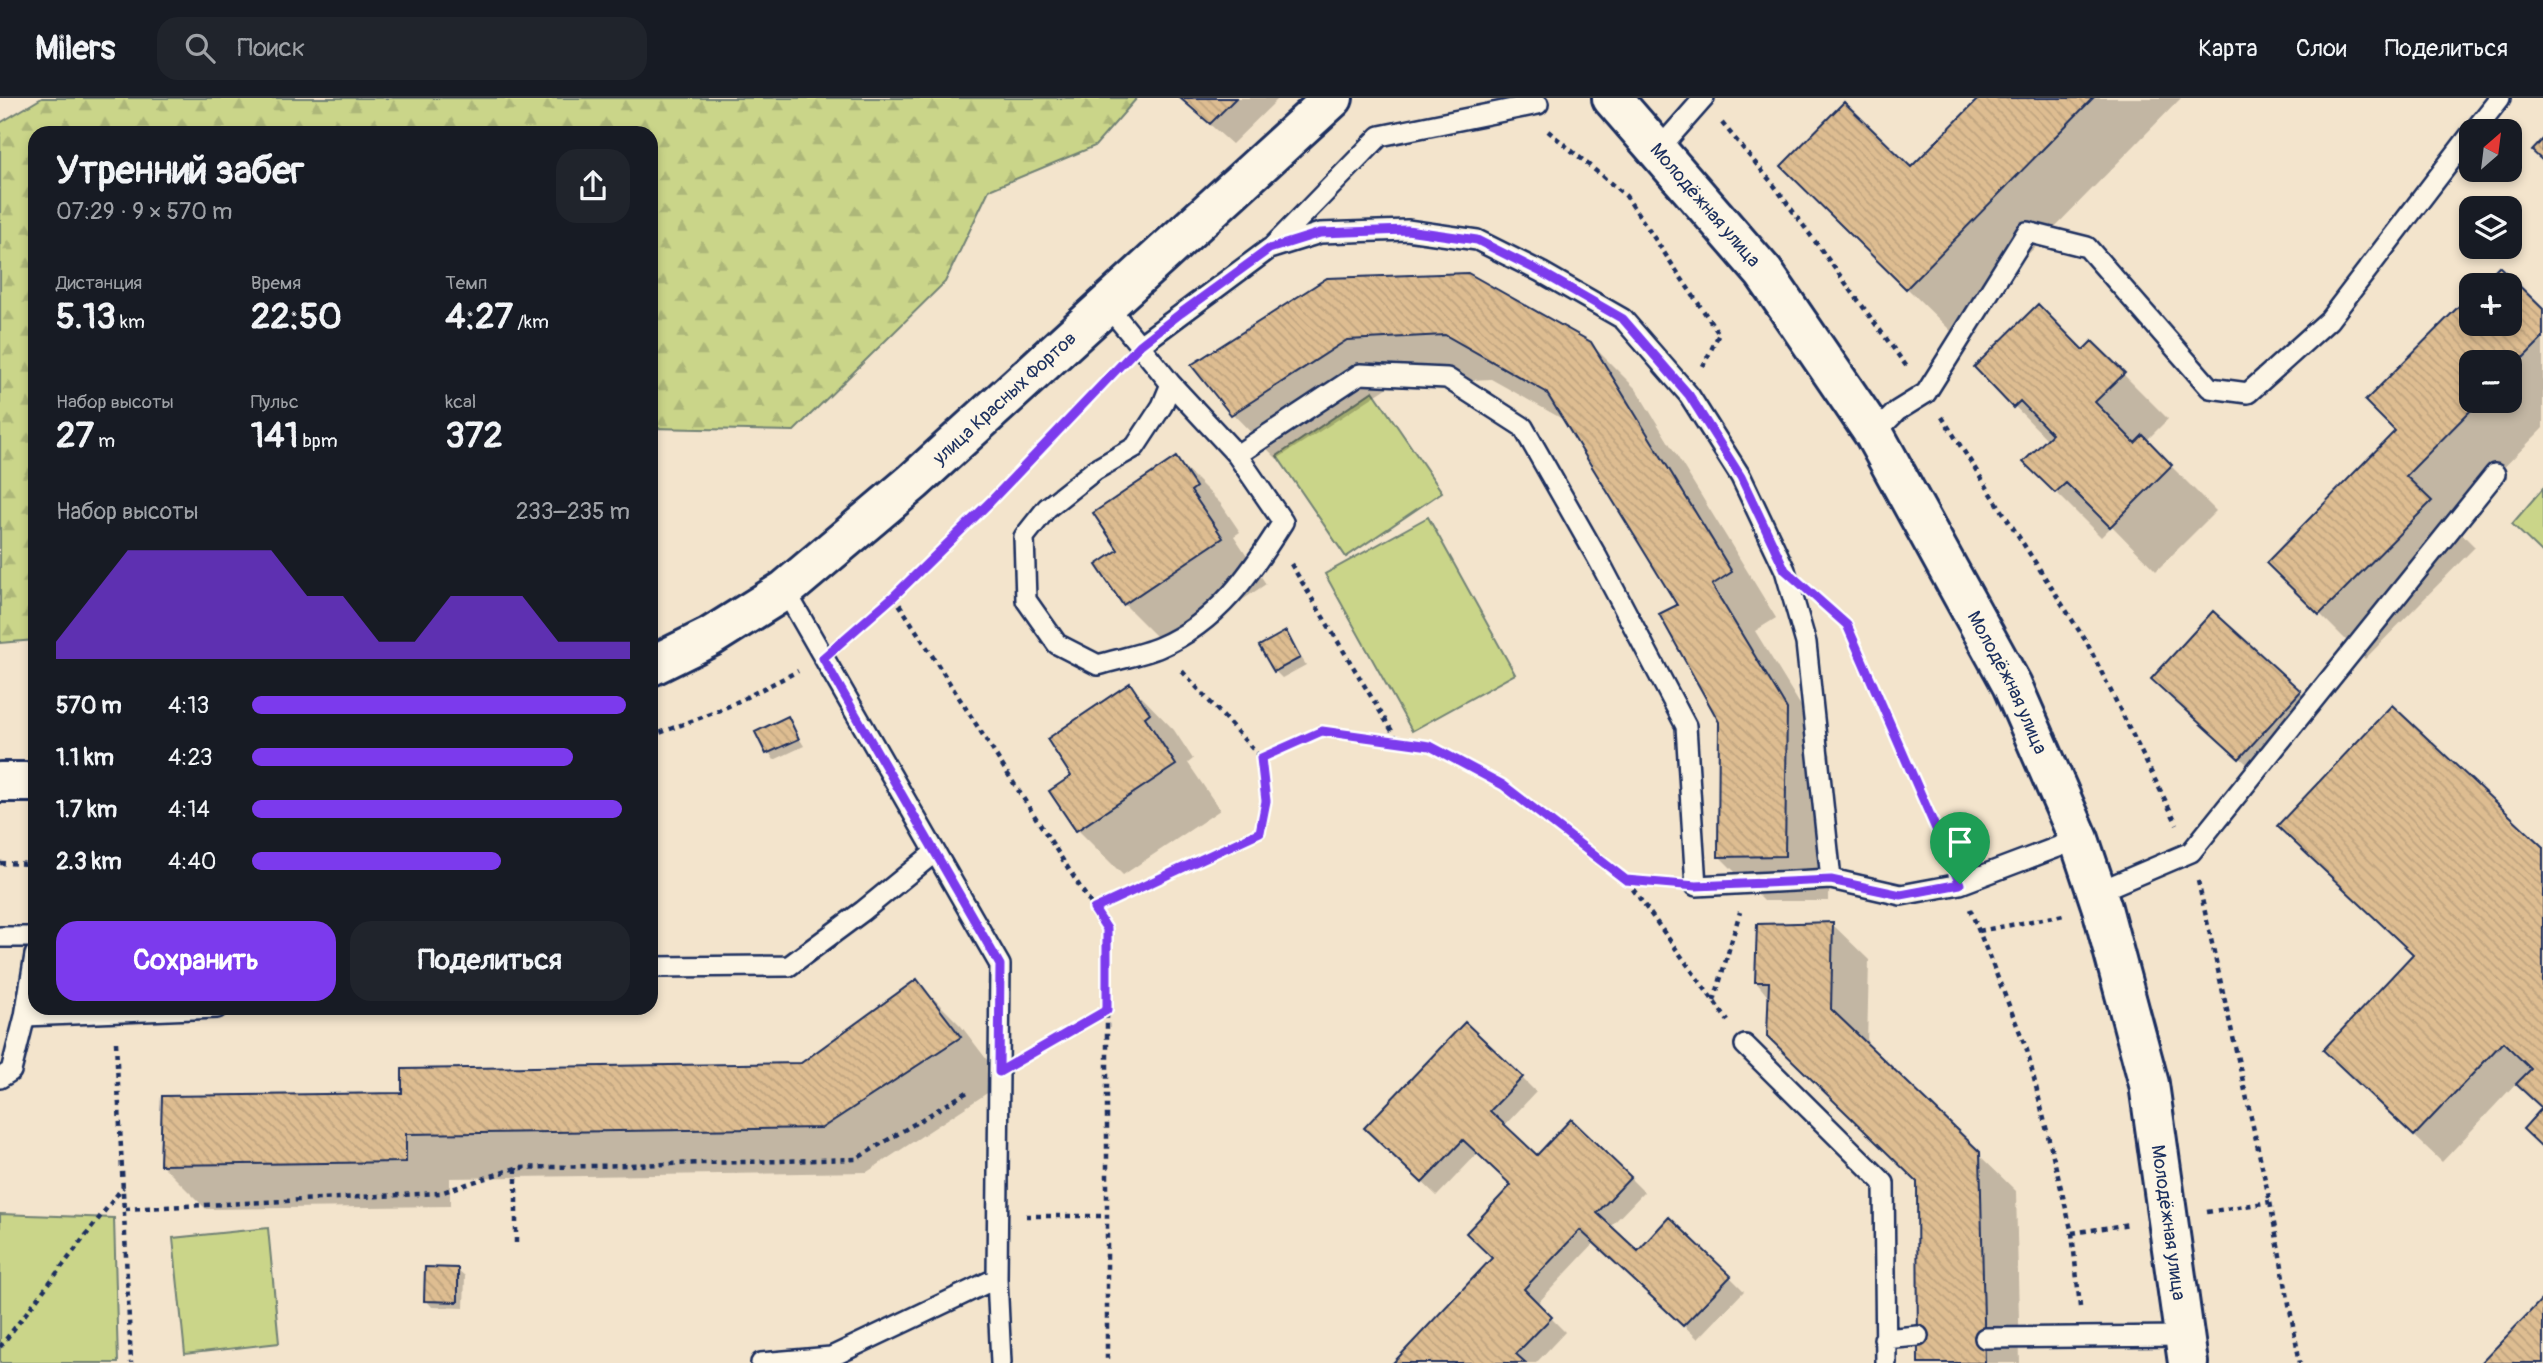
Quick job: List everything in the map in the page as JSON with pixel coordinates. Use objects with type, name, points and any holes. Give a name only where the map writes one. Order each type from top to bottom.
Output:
[{"type":"street","name":"улица Красных Фортов","points":[[658,662],[709,637],[785,590],[913,482],[1333,98]]},
{"type":"street","name":"Молодёжная улица","points":[[1612,98],[1659,149],[1763,274],[1874,434],[2012,685],[2079,839],[2097,892],[2149,1084],[2186,1350]]},
{"type":"street","points":[[0,782],[28,782]]},
{"type":"lane","points":[[2483,119],[2500,98]]},
{"type":"lane","points":[[1659,149],[1703,99]]},
{"type":"lane","points":[[1140,345],[1269,249],[1380,136],[1529,106]]},
{"type":"lane","points":[[1874,434],[1896,411],[1926,393],[2028,232],[2087,247],[2210,388],[2248,393],[2329,320],[2459,150]]},
{"type":"lane","points":[[1269,249],[1320,233],[1407,230],[1477,240],[1541,272],[1623,319],[1689,395],[1741,477],[1785,570],[1805,643],[1831,880]]},
{"type":"lane","points":[[1106,304],[1171,384],[1237,455],[1283,522],[1250,574],[1207,621],[1160,647],[1098,665],[1057,643],[1026,600],[1024,537],[1047,508],[1095,470],[1135,447],[1161,406],[1171,384]]},
{"type":"lane","points":[[1237,455],[1360,374],[1447,379],[1523,427],[1597,556],[1686,726],[1696,886],[1831,880],[1901,895],[1960,884],[2079,839]]},
{"type":"lane","points":[[2097,892],[2191,852],[2496,474]]},
{"type":"lane","points":[[785,590],[1000,965],[997,1279],[1001,1363]]},
{"type":"lane","points":[[658,967],[789,966],[863,911],[935,852]]},
{"type":"lane","points":[[0,937],[28,937]]},
{"type":"lane","points":[[0,1078],[11,1071],[28,998]]},
{"type":"lane","points":[[25,1016],[55,1015]]},
{"type":"lane","points":[[1745,1045],[1884,1182],[1886,1363]]},
{"type":"lane","points":[[761,1363],[831,1357],[997,1279]]},
{"type":"lane","points":[[1884,1339],[1918,1336]]},
{"type":"lane","points":[[1985,1338],[2083,1337],[2186,1350]]},
{"type":"path","points":[[1703,99],[1773,184],[1926,393]]},
{"type":"path","points":[[1529,106],[1626,196],[1718,334],[1689,395]]},
{"type":"path","points":[[658,733],[721,710],[823,658],[894,596],[990,502],[1140,345]]},
{"type":"path","points":[[1274,536],[1398,741]]},
{"type":"path","points":[[1785,570],[1847,625],[1960,884],[2027,1050],[2072,1233],[2083,1337]]},
{"type":"path","points":[[894,596],[1107,929],[1107,1363]]},
{"type":"path","points":[[1094,909],[1260,832],[1266,801],[1261,758],[1160,647]]},
{"type":"path","points":[[1261,758],[1322,731],[1430,746],[1503,785],[1626,880],[1745,1045]]},
{"type":"path","points":[[0,863],[28,864]]},
{"type":"path","points":[[1626,880],[1696,886]]},
{"type":"path","points":[[1714,1002],[1748,883]]},
{"type":"path","points":[[125,1209],[440,1193],[516,1168],[856,1159],[1107,1010]]},
{"type":"path","points":[[114,1015],[131,1363]]},
{"type":"path","points":[[516,1168],[516,1245]]},
{"type":"path","points":[[0,1347],[124,1186]]},
{"type":"path","points":[[2232,1208],[2270,1202]]},
{"type":"path","points":[[998,1217],[1107,1216]]},
{"type":"path","points":[[2072,1233],[2132,1224]]},
{"type":"green space","points":[[42,98],[1137,98],[1095,146],[989,190],[945,282],[794,431],[658,428],[658,126],[28,126],[28,641],[0,643],[0,123]]},
{"type":"green space","points":[[1373,391],[1442,492],[1346,557],[1277,456]]},
{"type":"green space","points":[[2543,488],[2543,554],[2512,524]]},
{"type":"green space","points":[[1428,517],[1515,674],[1412,731],[1325,574]]},
{"type":"green space","points":[[0,1214],[114,1218],[118,1363],[0,1363]]},
{"type":"green space","points":[[268,1228],[279,1343],[185,1354],[173,1238]]},
{"type":"building","points":[[1180,98],[1236,98],[1210,124]]},
{"type":"building","points":[[1979,98],[2093,98],[1906,289],[1781,166],[1844,102],[1911,167]]},
{"type":"building","points":[[2543,139],[2543,161],[2532,151]]},
{"type":"building","points":[[2499,266],[2506,273],[2492,273]]},
{"type":"building","points":[[1468,273],[1591,342],[1732,572],[1712,585],[1787,709],[1785,856],[1718,857],[1719,722],[1659,614],[1677,605],[1546,392],[1445,335],[1347,340],[1231,415],[1191,365],[1327,278]]},
{"type":"building","points":[[2522,288],[2543,309],[2543,338],[2522,359],[2522,350],[2459,350],[2459,413],[2468,413],[2406,476],[2432,501],[2319,615],[2266,563],[2395,431],[2365,401],[2459,306],[2459,336],[2522,336]]},
{"type":"building","points":[[2038,304],[2083,350],[2092,341],[2125,373],[2095,402],[2135,443],[2143,435],[2172,465],[2110,527],[2066,483],[2055,493],[2023,462],[2052,434],[2020,401],[2013,408],[1974,367]]},
{"type":"building","points":[[1176,457],[1196,487],[1191,491],[1223,538],[1123,605],[1096,565],[1118,550],[1093,513]]},
{"type":"building","points":[[2213,611],[2301,691],[2239,759],[2151,679]]},
{"type":"building","points":[[1286,631],[1300,658],[1274,672],[1259,646]]},
{"type":"building","points":[[1130,683],[1150,713],[1145,717],[1176,765],[1076,831],[1049,791],[1071,776],[1047,739]]},
{"type":"building","points":[[2392,705],[2543,847],[2543,1148],[2523,1129],[2542,1108],[2516,1084],[2531,1069],[2503,1042],[2414,1136],[2323,1050],[2413,954],[2277,826]]},
{"type":"building","points":[[788,716],[799,739],[766,754],[755,732]]},
{"type":"building","points":[[1833,922],[1831,1009],[1980,1152],[1985,1363],[1918,1363],[1917,1182],[1767,1036],[1769,982],[1755,982],[1757,924]]},
{"type":"building","points":[[917,979],[961,1037],[822,1128],[406,1134],[406,1162],[160,1165],[162,1096],[402,1093],[402,1069],[801,1063]]},
{"type":"building","points":[[1465,1022],[1523,1077],[1490,1111],[1537,1155],[1571,1119],[1631,1177],[1597,1213],[1638,1251],[1669,1217],[1731,1276],[1683,1326],[1580,1230],[1524,1289],[1552,1317],[1516,1354],[1526,1363],[1393,1363],[1492,1258],[1466,1233],[1511,1185],[1463,1140],[1422,1183],[1364,1128]]},
{"type":"building","points":[[425,1267],[458,1268],[458,1302],[424,1301]]},
{"type":"building","points":[[2543,1298],[2543,1363],[2481,1363]]},
{"type":"route","points":[[1407,230],[1477,240],[1541,272],[1623,319],[1689,395],[1741,477],[1785,570],[1847,625],[1960,884],[1901,895],[1831,880],[1696,886],[1626,880],[1503,785],[1430,746],[1322,731],[1261,758],[1266,801],[1260,832],[1094,909],[1107,929],[1107,1010],[999,1072],[1000,965],[823,658],[894,596],[990,502],[1140,345],[1269,249],[1320,233],[1407,230]]}]
